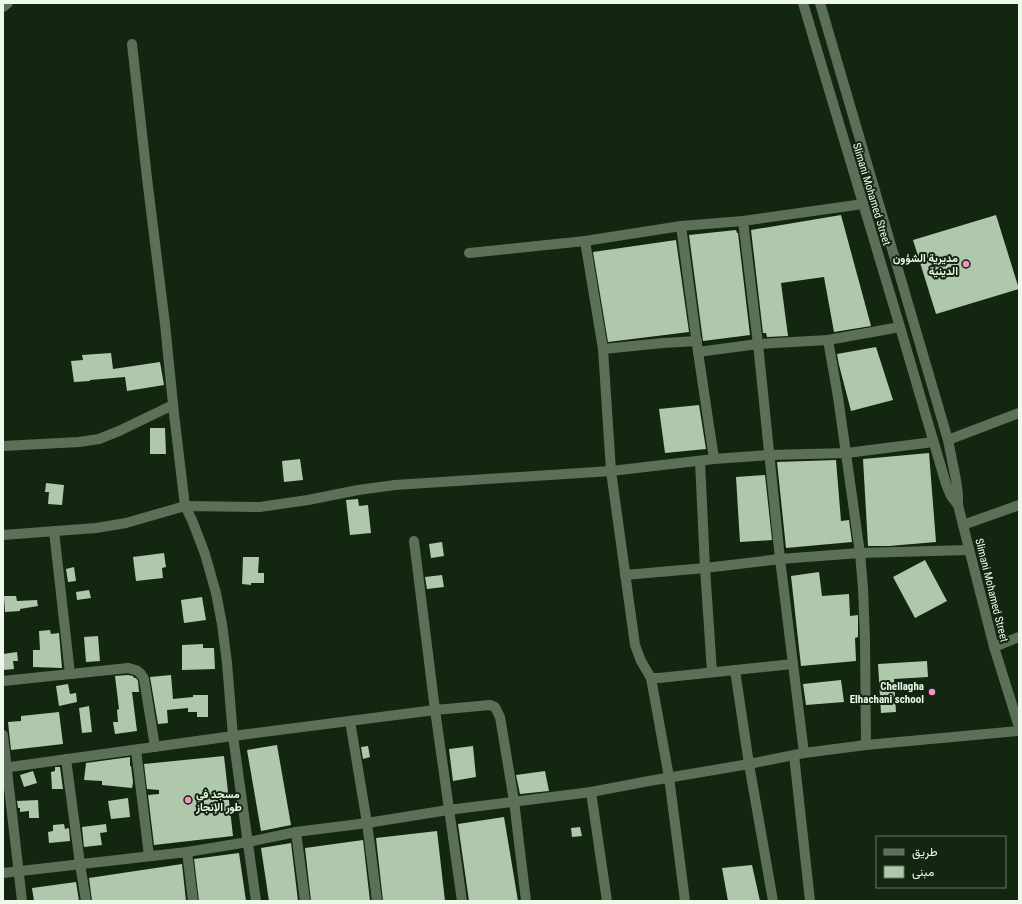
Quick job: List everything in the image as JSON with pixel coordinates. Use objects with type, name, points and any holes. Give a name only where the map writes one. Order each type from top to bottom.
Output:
[{"type":"street","points":[[3,7],[8,3]]},
{"type":"street","name":"Slimani Mohamed Street","points":[[803,3],[933,442],[946,484],[951,496],[958,505]]},
{"type":"street","name":"Slimani Mohamed Street","points":[[820,3],[948,440],[956,480],[958,505],[969,550],[994,646],[1019,727]]},
{"type":"street","points":[[132,44],[185,506],[200,537],[216,593],[222,624],[233,736],[256,901]]},
{"type":"street","points":[[469,253],[585,241],[682,226],[743,221],[863,204]]},
{"type":"street","points":[[743,221],[793,664],[810,901]]},
{"type":"street","points":[[682,226],[698,352],[714,459]]},
{"type":"street","points":[[585,241],[603,349],[611,471],[635,645],[641,661],[651,678],[669,777],[685,901]]},
{"type":"street","points":[[698,352],[758,344],[828,340],[900,327]]},
{"type":"street","points":[[828,340],[838,396],[860,553],[863,588],[866,745]]},
{"type":"street","points":[[603,349],[697,341]]},
{"type":"street","points":[[3,446],[79,442],[98,439],[119,431],[173,405]]},
{"type":"street","points":[[948,440],[1019,413]]},
{"type":"street","points":[[3,535],[96,528],[126,522],[185,506],[260,507],[395,485],[611,471],[714,459],[769,455],[846,453],[933,442]]},
{"type":"street","points":[[700,461],[712,672]]},
{"type":"street","points":[[963,525],[1019,505]]},
{"type":"street","points":[[54,531],[70,674]]},
{"type":"street","points":[[414,540],[448,810],[462,901]]},
{"type":"street","points":[[625,575],[705,568],[780,559],[860,553],[969,550]]},
{"type":"street","points":[[994,646],[1019,637]]},
{"type":"street","points":[[651,678],[793,664]]},
{"type":"street","points":[[3,682],[128,668],[136,670],[141,673],[144,679],[155,747]]},
{"type":"street","points":[[735,670],[749,764],[773,901]]},
{"type":"street","points":[[5,768],[233,736],[435,710],[490,705],[495,707],[500,717],[514,801],[526,901]]},
{"type":"street","points":[[350,721],[377,901]]},
{"type":"street","points":[[3,873],[187,852],[296,832],[514,801],[591,792],[799,754],[866,745],[1019,731]]},
{"type":"street","points":[[3,735],[5,768],[22,901]]},
{"type":"street","points":[[136,750],[149,856]]},
{"type":"street","points":[[66,759],[86,901]]},
{"type":"street","points":[[591,792],[607,901]]},
{"type":"street","points":[[296,832],[305,901]]},
{"type":"street","points":[[187,852],[193,901]]},
{"type":"building","points":[[841,215],[871,326],[834,332],[824,277],[781,283],[788,336],[767,337],[766,333],[763,333],[751,230]]},
{"type":"building","name":"مديرية الشؤون الدينية","points":[[996,215],[1019,289],[936,314],[913,240]]},
{"type":"building","points":[[736,230],[738,233],[750,335],[703,341],[689,235]]},
{"type":"building","points":[[676,240],[689,332],[608,342],[593,252]]},
{"type":"building","points":[[876,347],[893,400],[851,411],[837,354]]},
{"type":"building","points":[[111,353],[113,369],[160,362],[164,385],[127,391],[125,377],[74,382],[71,361],[83,360],[82,355]]},
{"type":"building","points":[[699,405],[706,449],[665,453],[659,409]]},
{"type":"building","points":[[150,428],[165,428],[166,454],[150,454]]},
{"type":"building","points":[[929,453],[936,542],[889,546],[868,546],[863,459]]},
{"type":"building","points":[[300,459],[303,480],[284,482],[282,461]]},
{"type":"building","points":[[836,460],[841,521],[849,520],[852,542],[786,548],[777,462]]},
{"type":"building","points":[[765,475],[772,540],[740,542],[736,477]]},
{"type":"building","points":[[46,483],[64,485],[62,505],[48,504],[49,492],[45,492]]},
{"type":"building","points":[[358,499],[359,506],[368,505],[371,533],[350,535],[346,500]]},
{"type":"building","points":[[442,542],[444,556],[431,558],[429,544]]},
{"type":"building","points":[[164,553],[166,567],[162,568],[163,578],[136,581],[133,557]]},
{"type":"building","points":[[243,557],[259,557],[258,573],[264,573],[264,583],[251,583],[251,585],[242,584]]},
{"type":"building","points":[[925,560],[947,601],[915,618],[893,577]]},
{"type":"building","points":[[74,567],[76,581],[68,582],[66,569]]},
{"type":"building","points":[[819,572],[822,596],[849,594],[850,616],[858,615],[858,637],[855,638],[856,661],[801,666],[791,576]]},
{"type":"building","points":[[442,575],[444,587],[427,589],[425,577]]},
{"type":"building","points":[[89,590],[91,598],[77,600],[76,592]]},
{"type":"building","points":[[4,596],[16,596],[17,601],[37,600],[38,606],[20,609],[20,611],[5,612]]},
{"type":"building","points":[[202,597],[206,620],[184,623],[181,600]]},
{"type":"building","points":[[50,630],[51,634],[59,633],[62,668],[33,667],[33,650],[40,650],[39,631]]},
{"type":"building","points":[[98,636],[100,661],[86,662],[84,637]]},
{"type":"building","points":[[203,644],[203,648],[214,648],[215,669],[182,670],[182,645]]},
{"type":"building","points":[[17,652],[18,661],[13,661],[14,669],[3,670],[3,654]]},
{"type":"building","points":[[927,661],[928,677],[894,679],[896,712],[881,713],[878,664]]},
{"type":"building","points":[[171,675],[173,699],[193,697],[193,695],[208,695],[208,717],[197,717],[197,712],[188,712],[188,708],[167,710],[168,723],[158,724],[150,677]]},
{"type":"building","points":[[115,676],[133,676],[138,681],[139,692],[132,692],[137,731],[115,734],[113,722],[118,722],[117,710],[119,709]]},
{"type":"building","points":[[841,680],[844,702],[806,705],[803,684]]},
{"type":"building","points":[[68,684],[70,694],[76,693],[77,702],[59,706],[56,686]]},
{"type":"building","points":[[89,706],[92,732],[82,733],[79,708]]},
{"type":"building","points":[[59,712],[63,744],[11,750],[8,722],[21,721],[21,716]]},
{"type":"building","points":[[277,745],[291,825],[261,831],[247,750]]},
{"type":"building","points":[[368,746],[370,757],[363,759],[361,747]]},
{"type":"building","points":[[473,746],[476,777],[453,781],[449,749]]},
{"type":"building","name":"مسجد في طور الإنجاز","points":[[224,756],[233,836],[154,845],[148,795],[159,794],[159,790],[147,789],[144,764]]},
{"type":"building","points":[[130,757],[133,782],[132,788],[102,785],[102,781],[84,780],[86,763]]},
{"type":"building","points":[[55,767],[60,767],[63,789],[52,789],[51,772],[55,771]]},
{"type":"building","points":[[33,771],[37,783],[24,787],[20,775]]},
{"type":"building","points":[[545,771],[549,791],[520,794],[516,775]]},
{"type":"building","points":[[128,798],[130,817],[111,819],[108,801]]},
{"type":"building","points":[[38,800],[39,818],[29,818],[29,811],[20,812],[17,801]]},
{"type":"building","points":[[504,817],[518,901],[469,901],[458,824]]},
{"type":"building","points":[[64,824],[65,829],[69,828],[70,841],[49,843],[48,832],[53,831],[53,825]]},
{"type":"building","points":[[106,824],[107,832],[100,833],[102,845],[84,847],[82,827]]},
{"type":"building","points":[[580,827],[582,836],[572,837],[571,828]]},
{"type":"building","points":[[437,831],[445,901],[383,901],[376,838]]},
{"type":"building","points":[[363,840],[370,901],[311,901],[305,848]]},
{"type":"building","points":[[291,843],[298,901],[269,901],[261,848]]},
{"type":"building","points":[[239,853],[246,901],[199,901],[194,859]]},
{"type":"building","points":[[182,864],[186,901],[92,901],[89,878]]},
{"type":"building","points":[[752,865],[760,901],[728,901],[722,868]]},
{"type":"building","points":[[76,882],[79,901],[34,901],[32,888]]},
{"type":"place","name":"مديرية الشؤون الدينية","points":[[966,264]]},
{"type":"place","name":"Chellagha Elhachani school","points":[[932,692]]},
{"type":"place","name":"مسجد في طور الإنجاز","points":[[188,800]]}]
